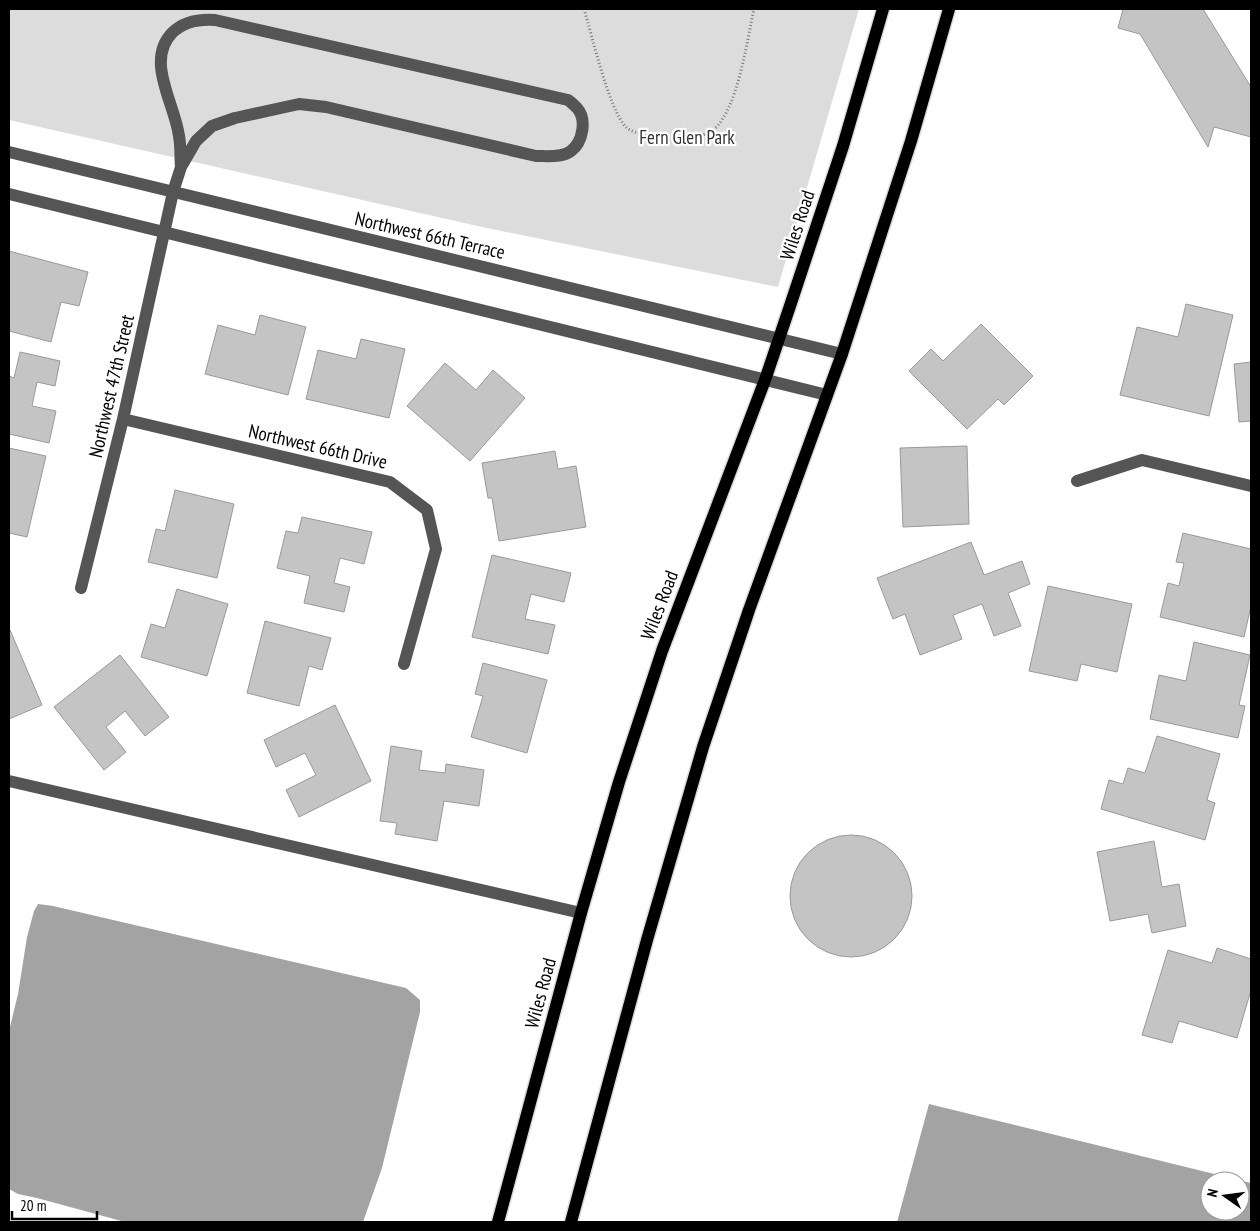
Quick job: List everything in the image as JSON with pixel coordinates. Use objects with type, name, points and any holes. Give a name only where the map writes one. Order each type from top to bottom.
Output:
[{"type":"main road","name":"Wiles Road","points":[[498,1222],[619,782],[662,651],[765,380],[843,146],[883,9]]},
{"type":"main road","points":[[571,1222],[647,940],[703,747],[749,610],[842,354],[911,141],[949,9]]},
{"type":"street","points":[[202,19],[215,20],[568,100],[578,109],[583,122],[581,137],[571,152],[555,156],[536,156],[326,107],[299,104],[235,118],[212,126],[196,141],[181,166],[179,135],[164,81],[161,58],[165,40],[175,30],[188,22],[202,19]]},
{"type":"street","name":"Northwest 66th Terrace","points":[[9,152],[842,354]]},
{"type":"street","name":"Northwest 47th Street","points":[[81,588],[123,419],[164,231],[181,166]]},
{"type":"street","points":[[9,194],[827,395]]},
{"type":"street","name":"Northwest 66th Drive","points":[[123,419],[390,482],[427,510],[436,549],[404,664]]},
{"type":"street","points":[[1077,481],[1142,460],[1251,486]]},
{"type":"street","points":[[9,781],[582,913]]},
{"type":"path","points":[[584,9],[614,108],[626,127],[655,139],[682,140],[712,131],[723,118],[736,87],[754,9]]},
{"type":"green space","name":"Fern Glen Park","points":[[9,9],[859,9],[778,287],[482,227],[9,120]]},
{"type":"shaded area","points":[[38,904],[406,988],[420,1000],[420,1012],[382,1168],[363,1222],[125,1222],[18,1194],[9,1189],[9,1031],[18,994],[27,937],[34,911]]},
{"type":"shaded area","points":[[929,1104],[1202,1171],[1200,1171],[1200,1221],[1250,1221],[1251,1183],[1251,1222],[897,1222]]},
{"type":"building","points":[[1123,9],[1203,9],[1251,87],[1251,137],[1214,127],[1208,147],[1140,34],[1118,28]]},
{"type":"building","points":[[9,251],[88,272],[79,306],[61,302],[51,342],[9,331]]},
{"type":"building","points":[[1186,304],[1233,315],[1209,416],[1120,395],[1137,327],[1178,337]]},
{"type":"building","points":[[260,315],[306,327],[288,395],[205,374],[218,325],[255,335]]},
{"type":"building","points":[[981,324],[1033,376],[1004,405],[998,399],[967,429],[909,371],[931,349],[943,361]]},
{"type":"building","points":[[361,339],[405,349],[389,418],[306,399],[318,350],[356,359]]},
{"type":"building","points":[[20,352],[60,361],[55,386],[37,382],[32,406],[56,411],[49,443],[9,434],[9,376],[14,378]]},
{"type":"building","points":[[1251,362],[1251,421],[1239,422],[1234,364]]},
{"type":"building","points":[[445,363],[476,390],[493,370],[525,398],[470,461],[407,406]]},
{"type":"building","points":[[967,446],[969,524],[903,527],[900,448]]},
{"type":"building","points":[[9,448],[46,456],[27,537],[9,533]]},
{"type":"building","points":[[555,451],[558,469],[576,466],[586,527],[499,541],[492,498],[488,498],[482,463]]},
{"type":"building","points":[[175,490],[234,504],[217,578],[148,562],[156,529],[165,531]]},
{"type":"building","points":[[302,517],[372,532],[364,564],[340,558],[334,583],[350,587],[344,612],[304,603],[310,576],[277,568],[286,531],[298,533]]},
{"type":"building","points":[[1183,533],[1251,549],[1251,606],[1244,637],[1160,617],[1168,583],[1179,586],[1184,563],[1176,562]]},
{"type":"building","points":[[971,542],[984,575],[1022,561],[1030,584],[1008,593],[1021,626],[994,636],[982,604],[953,615],[962,639],[920,655],[905,614],[893,619],[877,578]]},
{"type":"building","points":[[492,555],[571,573],[564,602],[531,594],[525,619],[555,625],[548,654],[472,637]]},
{"type":"building","points":[[1048,586],[1132,604],[1117,672],[1081,664],[1077,681],[1029,671]]},
{"type":"building","points":[[177,589],[228,604],[207,676],[141,657],[151,624],[165,628]]},
{"type":"building","points":[[265,621],[331,638],[322,670],[309,666],[299,706],[247,693]]},
{"type":"building","points":[[9,630],[42,705],[9,719]]},
{"type":"building","points":[[1194,642],[1250,655],[1239,705],[1245,706],[1238,738],[1150,719],[1159,675],[1186,681]]},
{"type":"building","points":[[120,655],[169,717],[145,736],[125,711],[106,727],[126,752],[104,770],[54,707]]},
{"type":"building","points":[[483,663],[547,680],[527,753],[471,737],[483,696],[475,694]]},
{"type":"building","points":[[335,705],[371,781],[299,817],[286,790],[316,775],[305,753],[276,767],[264,740]]},
{"type":"building","points":[[1157,736],[1220,754],[1207,800],[1215,803],[1205,840],[1101,809],[1109,780],[1123,784],[1128,768],[1145,773]]},
{"type":"building","points":[[391,746],[422,751],[419,770],[445,773],[446,764],[484,770],[479,806],[444,801],[437,841],[395,834],[397,823],[380,821]]},
{"type":"building","points":[[851,835],[874,840],[894,853],[907,873],[912,896],[907,919],[894,939],[874,952],[851,957],[828,952],[808,939],[795,919],[790,896],[795,873],[808,853],[828,840]]},
{"type":"building","points":[[1154,841],[1162,887],[1179,884],[1186,926],[1152,933],[1148,914],[1110,921],[1097,852]]},
{"type":"building","points":[[1217,948],[1251,959],[1251,990],[1237,1038],[1179,1021],[1172,1043],[1142,1035],[1168,950],[1212,963]]}]
